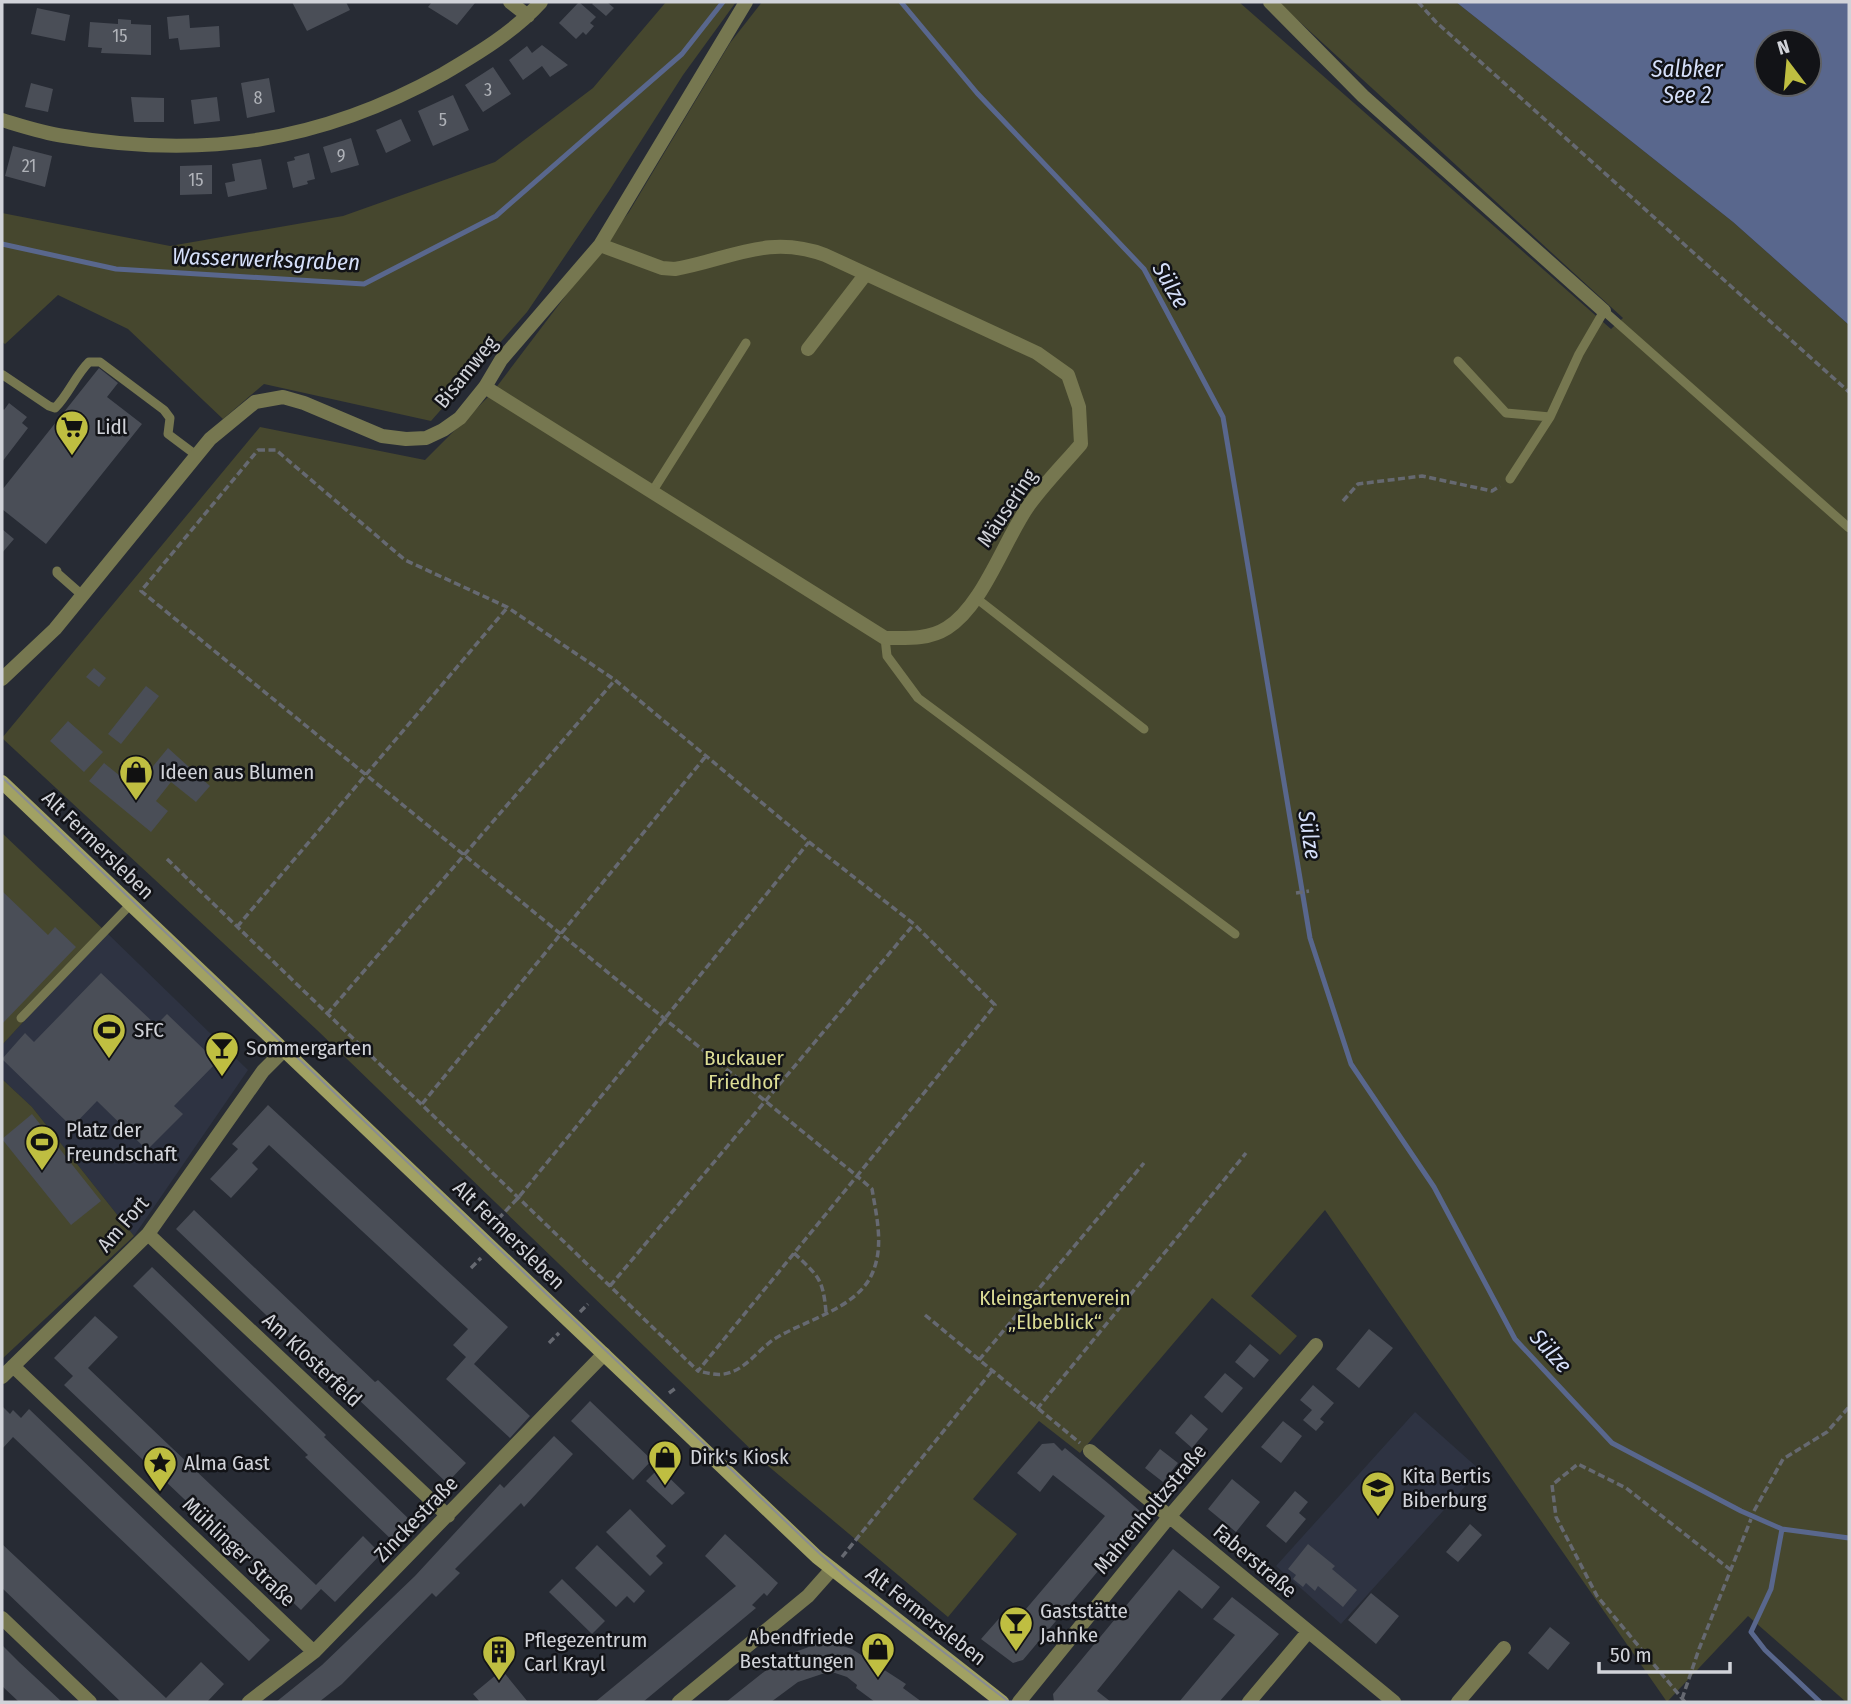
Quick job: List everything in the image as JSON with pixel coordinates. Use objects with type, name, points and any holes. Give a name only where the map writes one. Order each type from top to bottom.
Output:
[{"type":"main road","name":"Alt Fermersleben","points":[[2,782],[832,1569],[1002,1702]]},
{"type":"street","points":[[510,2],[528,16]]},
{"type":"street","points":[[2,120],[62,136],[147,145],[212,146],[285,136],[350,118],[411,91],[470,58],[528,16],[541,2]]},
{"type":"street","name":"Bisamweg","points":[[2,678],[55,629],[196,455],[255,402],[283,397],[304,403],[382,436],[406,439],[426,438],[460,418],[485,387],[501,360],[600,245],[746,2]]},
{"type":"street","points":[[1270,2],[1363,96],[1604,312]]},
{"type":"street","name":"Mäusering","points":[[600,245],[662,268],[675,269],[760,247],[796,247],[825,255],[1037,353],[1068,376],[1079,407],[1081,444],[1029,505],[976,598],[960,618],[934,635],[885,638]]},
{"type":"street","points":[[807,349],[865,275]]},
{"type":"street","points":[[485,387],[885,638]]},
{"type":"street","name":"Am Fort","points":[[2,1377],[148,1234],[263,1071],[284,1050]]},
{"type":"street","name":"Am Klosterfeld","points":[[148,1234],[448,1516]]},
{"type":"street","name":"Mahrenholtzstraße","points":[[1019,1702],[1169,1517],[1316,1345]]},
{"type":"street","name":"Zinckestraße","points":[[249,1702],[314,1652],[604,1354]]},
{"type":"street","name":"Mühlinger Straße","points":[[13,1366],[314,1652]]},
{"type":"street","name":"Faberstraße","points":[[1090,1451],[1394,1702]]},
{"type":"street","points":[[679,1702],[808,1596],[832,1569]]},
{"type":"street","points":[[2,1618],[90,1702]]},
{"type":"street","points":[[1249,1702],[1308,1632]]},
{"type":"street","points":[[1458,1702],[1504,1648]]},
{"type":"lane","points":[[1510,479],[1550,417],[1579,354],[1604,312],[1849,528]]},
{"type":"lane","points":[[652,492],[746,343]]},
{"type":"lane","points":[[1458,361],[1506,413],[1550,417]]},
{"type":"lane","points":[[2,376],[55,408],[67,396],[80,371],[89,362],[100,362],[164,410],[170,418],[168,434],[196,455]]},
{"type":"lane","points":[[57,571],[82,594]]},
{"type":"lane","points":[[976,598],[1144,729]]},
{"type":"lane","points":[[885,638],[887,656],[918,698],[1235,934]]},
{"type":"lane","points":[[21,1018],[130,905]]},
{"type":"path","points":[[1418,2],[1436,22],[1849,392]]},
{"type":"path","points":[[167,859],[698,1371],[716,1376],[735,1371],[775,1338],[852,1300],[869,1279],[878,1258],[880,1232],[872,1189],[857,1176],[665,1018],[141,591],[258,450],[276,450],[405,560],[507,607],[615,680],[809,842],[914,924],[995,1004],[857,1176],[698,1371]]},
{"type":"path","points":[[1343,501],[1358,484],[1422,476],[1492,491],[1510,479]]},
{"type":"path","points":[[237,927],[507,607]]},
{"type":"path","points":[[327,1014],[615,680]]},
{"type":"path","points":[[421,1105],[706,756]]},
{"type":"path","points":[[498,1219],[809,842]]},
{"type":"path","points":[[1296,893],[1309,891]]},
{"type":"path","points":[[610,1286],[914,924]]},
{"type":"path","points":[[1037,1409],[1246,1153]]},
{"type":"path","points":[[979,1360],[1144,1163]]},
{"type":"path","points":[[794,1253],[815,1273],[824,1288],[826,1311]]},
{"type":"path","points":[[471,1268],[481,1258]]},
{"type":"path","points":[[925,1315],[1090,1451]]},
{"type":"path","points":[[832,1569],[992,1371]]},
{"type":"path","points":[[669,1393],[676,1388]]},
{"type":"path","points":[[1754,1511],[1783,1459],[1827,1432],[1849,1407]]},
{"type":"path","points":[[1684,1701],[1597,1595],[1556,1517],[1552,1485],[1578,1464],[1626,1488],[1732,1571]]},
{"type":"path","points":[[1684,1701],[1699,1649],[1751,1518]]},
{"type":"shaded area","points":[[106,932],[248,1070],[134,1236],[32,1107],[2,1079],[2,1045]]},
{"type":"shaded area","name":"Kita Bertis Biberburg","points":[[1415,1412],[1480,1470],[1341,1624],[1276,1566]]},
{"type":"green space","points":[[666,2],[736,2],[683,75],[527,312],[431,421],[264,384],[223,419],[128,329],[58,295],[5,344],[2,342],[2,213],[170,246],[343,216],[495,162],[593,88]]},
{"type":"green space","points":[[762,2],[1239,2],[1611,329],[1623,318],[1278,2],[1456,2],[1733,222],[1849,325],[1849,1702],[1748,1616],[1667,1702],[1325,1210],[1251,1296],[1297,1336],[1280,1355],[1212,1298],[1080,1453],[1039,1421],[973,1499],[1017,1534],[948,1617],[767,1465],[317,1030],[2,738],[260,427],[425,460],[492,393],[629,212],[730,43]]},
{"type":"green space","points":[[2,833],[106,932],[2,1045]]},
{"type":"green space","name":"Platz der Freundschaft","points":[[2,1079],[32,1107],[134,1236],[2,1359]]},
{"type":"water","name":"Salbker See 2","points":[[1456,2],[1849,2],[1849,325],[1733,222]]},
{"type":"building","points":[[292,2],[346,2],[350,10],[307,31]]},
{"type":"building","points":[[432,2],[475,3],[457,25],[428,7]]},
{"type":"building","points":[[579,2],[596,17],[590,23],[594,26],[586,35],[583,32],[576,39],[559,23]]},
{"type":"building","points":[[607,2],[614,8],[606,16],[592,4]]},
{"type":"building","points":[[37,8],[70,15],[65,41],[31,34]]},
{"type":"building","points":[[189,15],[190,28],[219,26],[220,47],[180,50],[178,38],[169,39],[167,17]]},
{"type":"building","points":[[118,19],[131,20],[131,24],[151,25],[151,55],[101,53],[102,48],[88,47],[90,22],[118,24]]},
{"type":"building","points":[[542,45],[568,65],[550,77],[542,66],[523,80],[509,60],[527,46],[532,53]]},
{"type":"building","points":[[493,67],[511,94],[483,112],[465,85]]},
{"type":"building","points":[[269,78],[275,112],[247,118],[241,83]]},
{"type":"building","points":[[31,83],[53,89],[48,112],[25,107]]},
{"type":"building","points":[[453,95],[469,130],[433,146],[418,111]]},
{"type":"building","points":[[131,97],[164,98],[164,122],[134,122]]},
{"type":"building","points":[[217,97],[220,121],[194,124],[191,100]]},
{"type":"building","points":[[401,119],[411,141],[386,153],[376,130]]},
{"type":"building","points":[[351,138],[359,165],[331,173],[323,147]]},
{"type":"building","points":[[13,146],[52,156],[45,187],[5,176]]},
{"type":"building","points":[[309,153],[315,179],[293,188],[287,162]]},
{"type":"building","points":[[261,159],[267,189],[228,197],[225,183],[235,181],[232,164]]},
{"type":"building","points":[[212,165],[212,194],[180,195],[180,166]]},
{"type":"building","name":"Lidl","points":[[99,368],[118,383],[107,397],[142,424],[46,544],[2,509],[2,490]]},
{"type":"building","points":[[9,403],[27,417],[22,423],[28,428],[2,462],[2,408],[4,410]]},
{"type":"building","points":[[2,529],[14,539],[2,553]]},
{"type":"building","points":[[94,668],[106,678],[99,687],[86,677]]},
{"type":"building","points":[[146,686],[159,696],[121,744],[108,734]]},
{"type":"building","points":[[68,721],[103,752],[84,772],[50,741]]},
{"type":"building","points":[[168,748],[210,786],[196,802],[171,782],[156,801],[168,811],[151,832],[89,781],[104,763],[135,788]]},
{"type":"building","points":[[2,891],[48,935],[55,927],[76,947],[2,1024]]},
{"type":"building","name":"SFC","points":[[101,973],[156,1025],[167,1014],[217,1062],[174,1106],[183,1114],[147,1150],[97,1101],[72,1127],[2,1059],[25,1033],[34,1042]]},
{"type":"building","points":[[268,1105],[508,1327],[474,1364],[530,1416],[510,1438],[446,1379],[466,1357],[453,1345],[468,1329],[269,1145],[252,1163],[258,1169],[231,1198],[210,1179],[238,1149],[232,1144]]},
{"type":"building","points":[[32,1114],[101,1201],[71,1225],[2,1139]]},
{"type":"building","points":[[194,1210],[375,1382],[378,1380],[466,1463],[447,1483],[358,1399],[356,1401],[176,1229]]},
{"type":"building","points":[[152,1267],[412,1522],[393,1541],[133,1286]]},
{"type":"building","points":[[95,1316],[118,1337],[88,1368],[316,1585],[363,1536],[381,1554],[335,1602],[321,1589],[301,1610],[64,1385],[73,1376],[54,1358]]},
{"type":"building","points":[[1369,1329],[1393,1348],[1359,1388],[1336,1369]]},
{"type":"building","points":[[1250,1344],[1269,1360],[1254,1378],[1235,1362]]},
{"type":"building","points":[[1225,1373],[1243,1388],[1222,1413],[1204,1397]]},
{"type":"building","points":[[1313,1385],[1334,1403],[1320,1419],[1324,1422],[1316,1431],[1303,1420],[1312,1410],[1300,1400]]},
{"type":"building","points":[[590,1401],[652,1460],[633,1480],[571,1421]]},
{"type":"building","points":[[2,1406],[10,1414],[13,1410],[21,1418],[29,1409],[270,1640],[249,1661],[13,1437],[2,1449]]},
{"type":"building","points":[[1191,1414],[1208,1429],[1192,1448],[1175,1433]]},
{"type":"building","points":[[1283,1421],[1302,1436],[1281,1463],[1261,1447]]},
{"type":"building","points":[[554,1436],[573,1454],[524,1507],[521,1503],[455,1569],[460,1573],[436,1597],[432,1593],[342,1684],[319,1702],[276,1702],[322,1665],[415,1576],[500,1484],[504,1488]]},
{"type":"building","points":[[1054,1443],[1062,1451],[1065,1448],[1109,1484],[1141,1512],[1142,1519],[1023,1660],[1013,1663],[981,1639],[1003,1614],[1014,1623],[1105,1516],[1053,1475],[1040,1492],[1017,1473],[1042,1444]]},
{"type":"building","points":[[1160,1449],[1178,1463],[1163,1482],[1145,1468]]},
{"type":"building","name":"Dirk's Kiosk","points":[[659,1468],[685,1493],[672,1505],[646,1481]]},
{"type":"building","points":[[1232,1479],[1260,1502],[1236,1532],[1208,1509]]},
{"type":"building","points":[[1295,1491],[1308,1502],[1299,1513],[1306,1519],[1286,1543],[1266,1526]]},
{"type":"building","points":[[630,1509],[666,1546],[656,1556],[663,1563],[650,1576],[606,1532]]},
{"type":"building","points":[[1470,1524],[1482,1535],[1458,1562],[1446,1552]]},
{"type":"building","points":[[725,1534],[778,1583],[767,1596],[764,1593],[752,1605],[756,1608],[643,1702],[595,1702],[736,1586],[705,1556]]},
{"type":"building","points":[[2,1544],[166,1698],[201,1662],[224,1684],[207,1702],[121,1702],[2,1588]]},
{"type":"building","points":[[1308,1544],[1335,1566],[1332,1569],[1357,1590],[1343,1607],[1318,1586],[1315,1591],[1306,1583],[1303,1587],[1293,1579],[1296,1575],[1288,1569]]},
{"type":"building","points":[[597,1545],[645,1591],[634,1603],[627,1596],[616,1607],[575,1568]]},
{"type":"building","points":[[1173,1549],[1220,1587],[1202,1609],[1179,1590],[1097,1691],[1111,1702],[1054,1702],[1053,1694]]},
{"type":"building","points":[[562,1579],[605,1621],[592,1634],[549,1592]]},
{"type":"building","points":[[1371,1593],[1399,1616],[1376,1644],[1348,1620]]},
{"type":"building","points":[[1232,1597],[1279,1634],[1219,1702],[1179,1702],[1235,1635],[1213,1619]]},
{"type":"building","points":[[1550,1627],[1570,1643],[1548,1670],[1528,1653]]},
{"type":"building","points":[[817,1644],[836,1644],[852,1649],[906,1684],[903,1688],[922,1702],[875,1702],[856,1688],[857,1685],[847,1677],[835,1673],[822,1674],[798,1682],[771,1702],[726,1702],[784,1656]]},
{"type":"building","points":[[2,1645],[62,1702],[19,1702],[2,1686]]},
{"type":"building","name":"Pflegezentrum Carl Krayl","points":[[502,1670],[528,1702],[480,1702],[473,1694]]},
{"type":"waterway","name":"Wasserwerksgraben","points":[[2,244],[116,269],[364,284],[496,216],[682,54],[723,2]]},
{"type":"waterway","name":"Sülze","points":[[901,2],[977,93],[1144,269],[1223,417],[1310,938],[1351,1064],[1434,1187],[1515,1339],[1612,1443],[1741,1511],[1782,1529],[1849,1538]]},
{"type":"waterway","points":[[1782,1529],[1771,1589],[1751,1632],[1765,1650],[1820,1702]]},
{"type":"tram line","points":[[2,777],[820,1554],[852,1582],[1009,1702]]},
{"type":"place","name":"Lidl","points":[[72,457]]},
{"type":"place","name":"Ideen aus Blumen","points":[[136,802]]},
{"type":"place","name":"SFC","points":[[109,1060]]},
{"type":"place","name":"Sommergarten","points":[[222,1078]]},
{"type":"place","name":"Platz der Freundschaft","points":[[42,1172]]},
{"type":"place","name":"Dirk's Kiosk","points":[[665,1487]]},
{"type":"place","name":"Alma Gast","points":[[160,1493]]},
{"type":"place","name":"Kita Bertis Biberburg","points":[[1378,1518]]},
{"type":"place","name":"Gaststätte Jahnke","points":[[1016,1653]]},
{"type":"place","name":"Abendfriede Bestattungen","points":[[878,1679]]},
{"type":"place","name":"Pflegezentrum Carl Krayl","points":[[499,1682]]},
{"type":"park label","name":"Buckauer Friedhof","points":[[744,1070]]},
{"type":"park label","name":"Kleingartenverein „Elbeblick“","points":[[1055,1310]]}]
